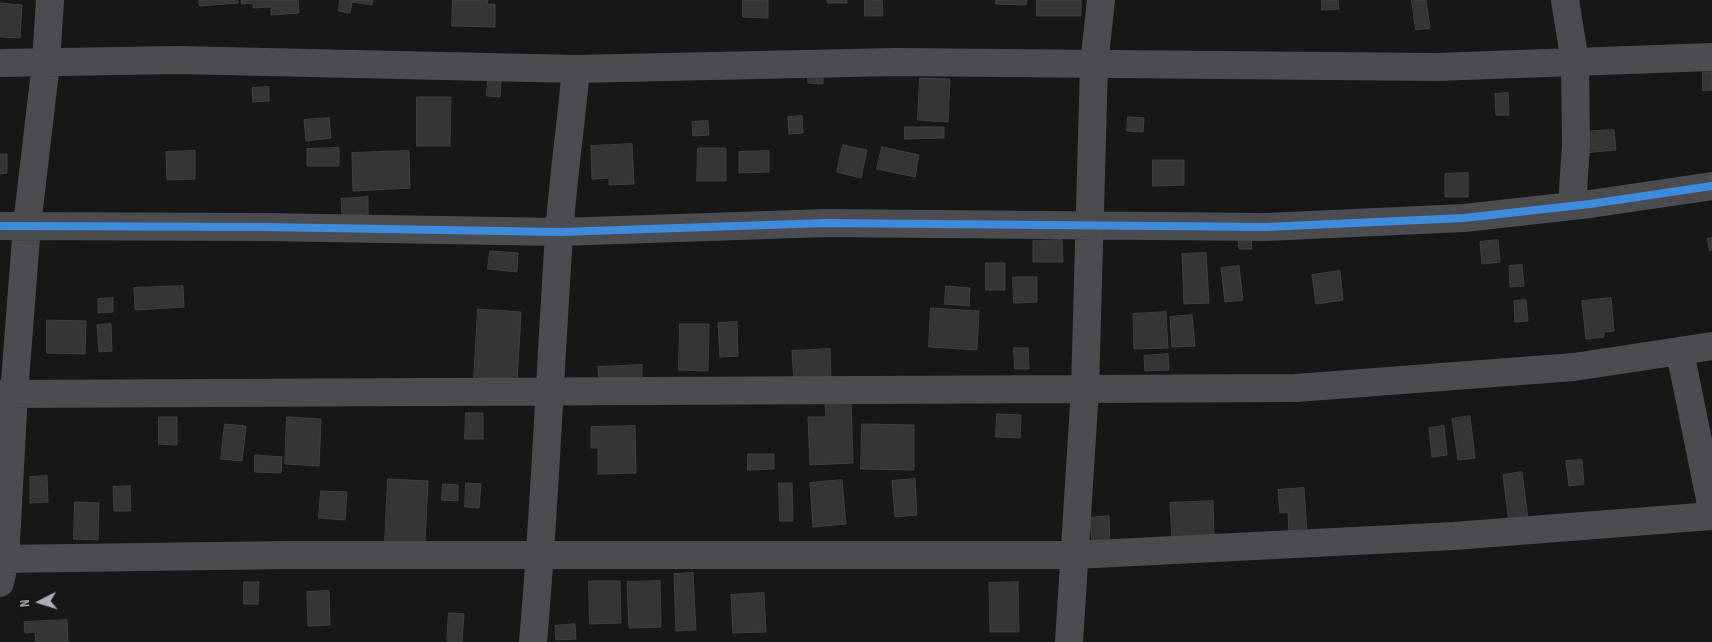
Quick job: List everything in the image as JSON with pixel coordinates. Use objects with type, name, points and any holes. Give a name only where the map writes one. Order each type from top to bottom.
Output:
[{"type":"street","points":[[50,0],[46,63],[7,394],[2,567],[298,555],[1075,555],[1454,536],[1712,516]]},
{"type":"street","points":[[1069,642],[1085,389],[1094,65],[1102,0]]},
{"type":"street","points":[[1565,0],[1575,62],[1576,145],[1572,206]]},
{"type":"street","points":[[0,63],[178,60],[576,69],[894,62],[1436,68],[1712,57]]},
{"type":"street","points":[[533,642],[541,555],[549,392],[560,232],[576,69]]},
{"type":"street","points":[[0,226],[255,227],[560,232],[826,223],[1266,227],[1464,218],[1572,206],[1712,186]]},
{"type":"street","points":[[7,394],[1296,388],[1574,367],[1712,346]]},
{"type":"street","points":[[1680,352],[1712,509]]},
{"type":"building","points":[[199,0],[238,0],[238,3],[200,6]]},
{"type":"building","points":[[242,0],[298,0],[299,13],[271,15],[271,7],[253,8],[253,3],[242,4]]},
{"type":"building","points":[[340,0],[373,0],[372,5],[352,2],[350,13],[339,11]]},
{"type":"building","points":[[453,0],[488,0],[487,4],[495,4],[495,27],[452,26]]},
{"type":"building","points":[[743,0],[768,0],[768,18],[743,17]]},
{"type":"building","points":[[827,0],[847,0],[847,3],[828,3]]},
{"type":"building","points":[[865,0],[882,0],[883,16],[865,16]]},
{"type":"building","points":[[996,0],[1027,0],[1026,5],[996,4]]},
{"type":"building","points":[[1037,0],[1081,0],[1081,16],[1037,16]]},
{"type":"building","points":[[1322,0],[1338,0],[1339,9],[1322,10]]},
{"type":"building","points":[[1412,0],[1426,0],[1430,28],[1416,30]]},
{"type":"building","points":[[0,3],[22,5],[20,38],[0,37]]},
{"type":"building","points":[[809,67],[823,67],[823,84],[808,83]]},
{"type":"building","points":[[1703,72],[1712,72],[1712,90],[1703,91]]},
{"type":"building","points":[[920,78],[950,79],[948,122],[918,120]]},
{"type":"building","points":[[488,79],[501,80],[500,97],[487,96]]},
{"type":"building","points":[[269,87],[269,101],[253,102],[252,88]]},
{"type":"building","points":[[1508,93],[1509,115],[1496,115],[1495,94]]},
{"type":"building","points":[[417,97],[451,97],[450,146],[417,146]]},
{"type":"building","points":[[802,116],[803,133],[789,134],[788,117]]},
{"type":"building","points":[[1128,117],[1144,118],[1143,132],[1127,131]]},
{"type":"building","points":[[329,118],[331,138],[306,141],[304,120]]},
{"type":"building","points":[[708,121],[709,135],[693,136],[692,122]]},
{"type":"building","points":[[905,127],[944,127],[944,138],[905,139]]},
{"type":"building","points":[[1614,130],[1616,150],[1583,153],[1581,132]]},
{"type":"building","points":[[632,144],[634,184],[609,185],[609,178],[592,179],[591,146]]},
{"type":"building","points":[[843,145],[867,150],[861,178],[837,172]]},
{"type":"building","points":[[882,147],[919,155],[915,177],[877,169]]},
{"type":"building","points":[[339,148],[339,166],[307,166],[307,149]]},
{"type":"building","points":[[698,148],[726,148],[726,181],[697,181]]},
{"type":"building","points":[[195,151],[195,179],[167,180],[166,152]]},
{"type":"building","points":[[409,151],[410,188],[353,191],[352,153]]},
{"type":"building","points":[[769,151],[769,172],[739,173],[739,152]]},
{"type":"building","points":[[0,154],[7,154],[7,173],[0,174]]},
{"type":"building","points":[[1153,160],[1184,160],[1184,185],[1153,186]]},
{"type":"building","points":[[1468,173],[1468,197],[1445,197],[1445,174]]},
{"type":"building","points":[[368,197],[368,214],[342,216],[341,199]]},
{"type":"building","points":[[1251,235],[1252,249],[1239,249],[1238,236]]},
{"type":"building","points":[[1712,238],[1712,250],[1710,251],[1707,239]]},
{"type":"building","points":[[1062,240],[1063,262],[1033,262],[1033,241]]},
{"type":"building","points":[[1498,240],[1500,262],[1482,264],[1480,242]]},
{"type":"building","points":[[490,251],[518,253],[517,272],[488,269]]},
{"type":"building","points":[[1206,253],[1209,303],[1184,304],[1182,254]]},
{"type":"building","points":[[986,263],[1005,263],[1005,290],[986,290]]},
{"type":"building","points":[[1522,265],[1524,286],[1510,287],[1509,266]]},
{"type":"building","points":[[1239,266],[1243,300],[1225,302],[1221,268]]},
{"type":"building","points":[[1340,271],[1343,300],[1316,304],[1312,275]]},
{"type":"building","points":[[1013,277],[1037,277],[1037,302],[1014,303]]},
{"type":"building","points":[[183,286],[184,307],[135,310],[134,288]]},
{"type":"building","points":[[946,286],[970,288],[969,306],[945,304]]},
{"type":"building","points":[[113,298],[113,312],[98,313],[98,299]]},
{"type":"building","points":[[1611,298],[1614,331],[1604,332],[1604,337],[1586,339],[1582,301]]},
{"type":"building","points":[[1526,300],[1528,321],[1515,322],[1514,301]]},
{"type":"building","points":[[931,308],[979,311],[977,350],[929,347]]},
{"type":"building","points":[[478,309],[521,312],[517,382],[474,380]]},
{"type":"building","points":[[1166,312],[1168,348],[1134,349],[1133,314]]},
{"type":"building","points":[[1192,315],[1195,346],[1172,347],[1170,317]]},
{"type":"building","points":[[47,320],[86,321],[85,354],[47,353]]},
{"type":"building","points":[[737,322],[738,356],[720,357],[718,323]]},
{"type":"building","points":[[111,324],[112,351],[99,352],[97,325]]},
{"type":"building","points":[[680,324],[709,324],[708,371],[679,370]]},
{"type":"building","points":[[1014,348],[1028,348],[1029,369],[1015,369]]},
{"type":"building","points":[[830,349],[831,381],[794,382],[792,351]]},
{"type":"building","points":[[1168,354],[1169,370],[1145,371],[1144,356]]},
{"type":"building","points":[[642,365],[642,381],[599,384],[598,367]]},
{"type":"building","points":[[851,402],[853,463],[810,465],[808,417],[826,417],[825,403]]},
{"type":"building","points":[[466,413],[483,413],[483,439],[465,439]]},
{"type":"building","points":[[997,414],[1021,415],[1020,438],[996,437]]},
{"type":"building","points":[[1470,416],[1475,458],[1458,460],[1452,419]]},
{"type":"building","points":[[159,417],[177,417],[177,445],[159,444]]},
{"type":"building","points":[[287,417],[321,419],[319,466],[285,464]]},
{"type":"building","points":[[225,424],[246,426],[242,461],[221,459]]},
{"type":"building","points":[[862,424],[914,425],[914,470],[861,469]]},
{"type":"building","points":[[635,426],[636,473],[598,474],[598,448],[591,448],[591,427]]},
{"type":"building","points":[[1444,426],[1447,455],[1432,457],[1429,428]]},
{"type":"building","points":[[748,454],[774,454],[774,469],[748,470]]},
{"type":"building","points":[[255,455],[282,457],[281,473],[255,472]]},
{"type":"building","points":[[1582,460],[1584,484],[1569,486],[1566,461]]},
{"type":"building","points":[[1522,472],[1528,519],[1509,522],[1503,475]]},
{"type":"building","points":[[47,476],[48,502],[30,503],[30,477]]},
{"type":"building","points":[[388,479],[428,481],[425,543],[385,542]]},
{"type":"building","points":[[915,479],[917,515],[895,517],[892,481]]},
{"type":"building","points":[[842,480],[846,524],[813,527],[810,483]]},
{"type":"building","points":[[466,483],[481,484],[479,508],[465,507]]},
{"type":"building","points":[[779,483],[792,483],[793,521],[780,521]]},
{"type":"building","points":[[443,484],[458,485],[458,501],[442,500]]},
{"type":"building","points":[[130,486],[131,511],[114,511],[113,487]]},
{"type":"building","points":[[1304,488],[1307,533],[1289,534],[1288,512],[1280,513],[1278,490]]},
{"type":"building","points":[[321,491],[347,492],[345,520],[319,518]]},
{"type":"building","points":[[1213,501],[1214,537],[1172,539],[1170,503]]},
{"type":"building","points":[[75,502],[99,503],[98,540],[74,539]]},
{"type":"building","points":[[1109,516],[1110,546],[1092,547],[1090,518]]},
{"type":"building","points":[[693,573],[696,630],[676,631],[674,574]]},
{"type":"building","points":[[589,581],[620,581],[621,623],[590,624]]},
{"type":"building","points":[[660,581],[661,627],[629,628],[627,582]]},
{"type":"building","points":[[244,582],[259,582],[258,604],[244,604]]},
{"type":"building","points":[[1018,582],[1019,632],[990,632],[989,583]]},
{"type":"building","points":[[329,591],[330,625],[308,626],[307,592]]},
{"type":"building","points":[[764,593],[766,632],[733,633],[731,595]]},
{"type":"building","points":[[449,613],[464,614],[462,642],[447,641]]},
{"type":"building","points":[[67,620],[68,642],[36,642],[35,632],[25,633],[24,622]]},
{"type":"building","points":[[575,624],[576,639],[556,640],[555,626]]},
{"type":"cycle path","points":[[0,226],[265,227],[560,232],[826,223],[1266,227],[1464,218],[1590,204],[1712,186]]}]
